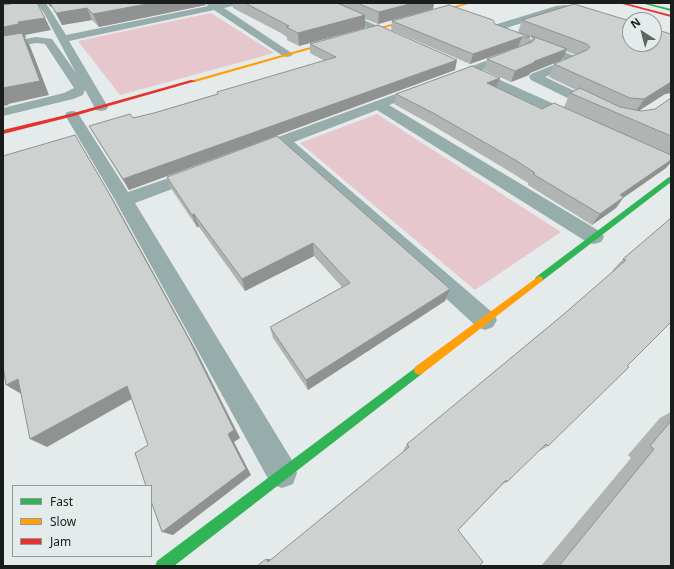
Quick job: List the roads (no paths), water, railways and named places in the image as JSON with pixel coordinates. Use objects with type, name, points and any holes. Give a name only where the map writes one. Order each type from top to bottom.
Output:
[{"type":"main road","points":[[3,132],[101,107],[470,3]]},
{"type":"main road","points":[[625,3],[671,16]]},
{"type":"main road","points":[[643,3],[671,10]]},
{"type":"main road","points":[[162,566],[282,473],[671,179]]},
{"type":"street","points":[[3,42],[60,35],[213,5],[234,3]]},
{"type":"street","points":[[318,3],[413,45]]},
{"type":"street","points":[[213,5],[286,54]]},
{"type":"street","points":[[332,9],[345,6]]},
{"type":"street","points":[[30,9],[47,8],[60,35],[101,107]]},
{"type":"street","points":[[610,114],[535,78],[576,60],[497,30],[502,26],[559,8],[566,8],[622,27]]},
{"type":"street","points":[[3,46],[36,40],[48,41],[80,88],[78,92],[68,96],[3,112]]},
{"type":"street","points":[[240,157],[523,50]]},
{"type":"street","points":[[456,64],[585,124]]},
{"type":"street","points":[[379,105],[594,237]]},
{"type":"street","points":[[72,115],[124,200],[282,473]]},
{"type":"street","points":[[283,140],[485,320]]},
{"type":"street","points":[[124,200],[211,168]]}]
